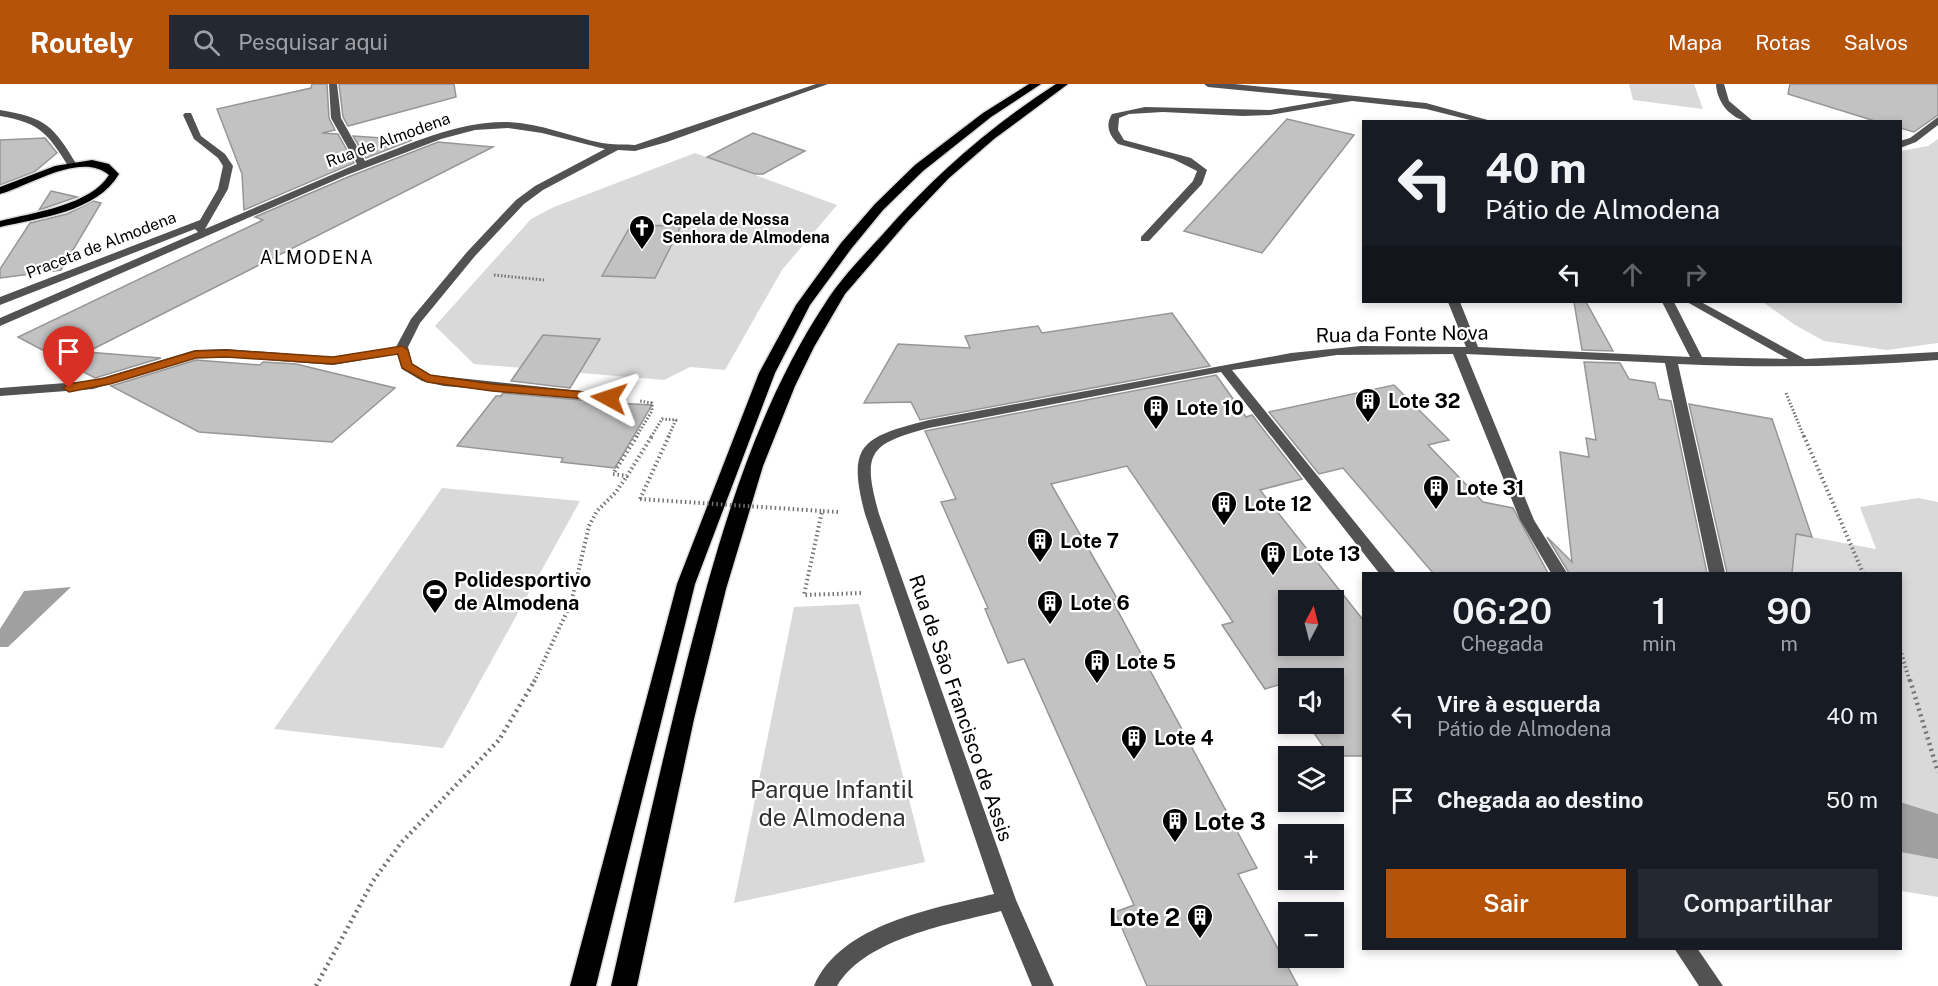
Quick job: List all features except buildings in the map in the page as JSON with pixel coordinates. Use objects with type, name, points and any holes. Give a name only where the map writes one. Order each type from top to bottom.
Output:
[{"type":"highway","points":[[583,986],[686,584],[767,373],[803,305],[846,246],[879,207],[919,168],[987,115],[1036,84]]},
{"type":"highway","points":[[624,986],[685,708],[720,575],[751,474],[791,377],[828,309],[865,261],[914,205],[983,140],[1034,102],[1063,84]]},
{"type":"main road","points":[[0,191],[46,172],[72,165],[88,164],[106,167],[113,171],[113,178],[105,188],[87,198],[0,224]]},
{"type":"street","points":[[333,84],[336,118],[362,165]]},
{"type":"street","points":[[609,398],[492,388],[427,378],[406,366],[402,350],[404,340],[415,322],[456,272],[528,195],[614,148],[635,148],[664,140],[824,84]]},
{"type":"street","points":[[1208,84],[1426,106],[1483,120]]},
{"type":"street","points":[[1720,84],[1720,95],[1724,102],[1747,120]]},
{"type":"street","points":[[1145,239],[1198,182],[1202,170],[1194,164],[1121,142],[1114,133],[1115,116],[1127,111],[1151,110],[1258,114],[1350,99]]},
{"type":"street","points":[[0,112],[29,118],[43,124],[53,132],[72,165]]},
{"type":"street","points":[[188,115],[197,137],[222,156],[228,166],[223,189],[194,239]]},
{"type":"street","points":[[1902,144],[1913,140],[1938,120]]},
{"type":"street","name":"Rua de Almodena","points":[[0,322],[362,165],[438,137],[487,126],[530,128],[614,148]]},
{"type":"street","name":"Praceta de Almodena","points":[[3,299],[204,222]]},
{"type":"street","points":[[1454,303],[1474,352]]},
{"type":"street","points":[[1669,303],[1697,359]]},
{"type":"street","points":[[1695,303],[1803,362]]},
{"type":"street","points":[[0,392],[93,385],[195,354],[226,353],[333,361],[402,350]]},
{"type":"street","name":"Rua da Fonte Nova","points":[[876,443],[896,432],[928,424],[1273,359],[1340,351],[1458,351],[1773,362],[1833,362],[1938,356]]},
{"type":"street","points":[[1458,351],[1527,520],[1558,572]]},
{"type":"street","points":[[1670,358],[1717,572]]},
{"type":"street","points":[[1224,368],[1387,572]]},
{"type":"street","name":"Rua de São Francisco de Assis","points":[[876,443],[864,456],[861,475],[898,592],[1006,900],[1043,986]]},
{"type":"street","points":[[825,986],[828,977],[840,965],[870,942],[913,926],[1006,900]]},
{"type":"street","points":[[1685,950],[1712,986]]},
{"type":"path","points":[[456,272],[544,280]]},
{"type":"path","points":[[1773,362],[1862,572]]},
{"type":"path","points":[[627,476],[613,474],[652,411]]},
{"type":"path","points":[[316,986],[374,881],[401,843],[499,740],[525,699],[550,652],[571,603],[589,526],[597,512],[627,476],[662,419],[676,420],[640,499],[822,512],[804,595],[898,592]]},
{"type":"path","points":[[1902,655],[1938,772]]},
{"type":"green space","points":[[1629,84],[1694,84],[1703,109],[1633,100]]},
{"type":"green space","points":[[1938,139],[1938,343],[1887,350],[1824,341],[1795,325],[1764,303],[1902,303],[1902,151],[1928,146]]},
{"type":"green space","points":[[695,153],[837,205],[782,270],[725,370],[690,367],[664,380],[474,364],[435,326],[531,219],[554,207]]},
{"type":"green space","name":"Polidesportivo de Almodena","points":[[442,488],[580,501],[443,748],[274,729]]},
{"type":"green space","points":[[1918,498],[1938,502],[1938,897],[1902,891],[1902,572],[1736,572],[1726,521],[1876,549],[1860,507]]},
{"type":"green space","name":"Parque Infantil de Almodena","points":[[859,604],[925,862],[734,903],[794,607]]},
{"type":"shaded area","points":[[71,587],[8,647],[0,647],[0,629],[24,591]]},
{"type":"shaded area","points":[[1902,803],[1938,814],[1938,859],[1902,852]]},
{"type":"place","name":"Capela de Nossa Senhora de Almodena","points":[[642,251]]},
{"type":"place","name":"Lote 32","points":[[1368,424]]},
{"type":"place","name":"Lote 10","points":[[1156,431]]},
{"type":"place","name":"Lote 31","points":[[1436,511]]},
{"type":"place","name":"Lote 12","points":[[1224,527]]},
{"type":"place","name":"Lote 7","points":[[1040,564]]},
{"type":"place","name":"Lote 13","points":[[1273,577]]},
{"type":"place","name":"Polidesportivo de Almodena","points":[[435,615]]},
{"type":"place","name":"Lote 6","points":[[1050,626]]},
{"type":"place","name":"Lote 5","points":[[1097,685]]},
{"type":"place","name":"Lote 4","points":[[1134,761]]},
{"type":"place","name":"Lote 3","points":[[1175,844]]},
{"type":"place","name":"Lote 2","points":[[1200,940]]},
{"type":"district","name":"ALMODENA","points":[[317,257]]},
{"type":"route","points":[[69,388],[106,382],[195,354],[226,353],[333,361],[402,350],[406,366],[415,373],[444,382],[609,398]]}]
